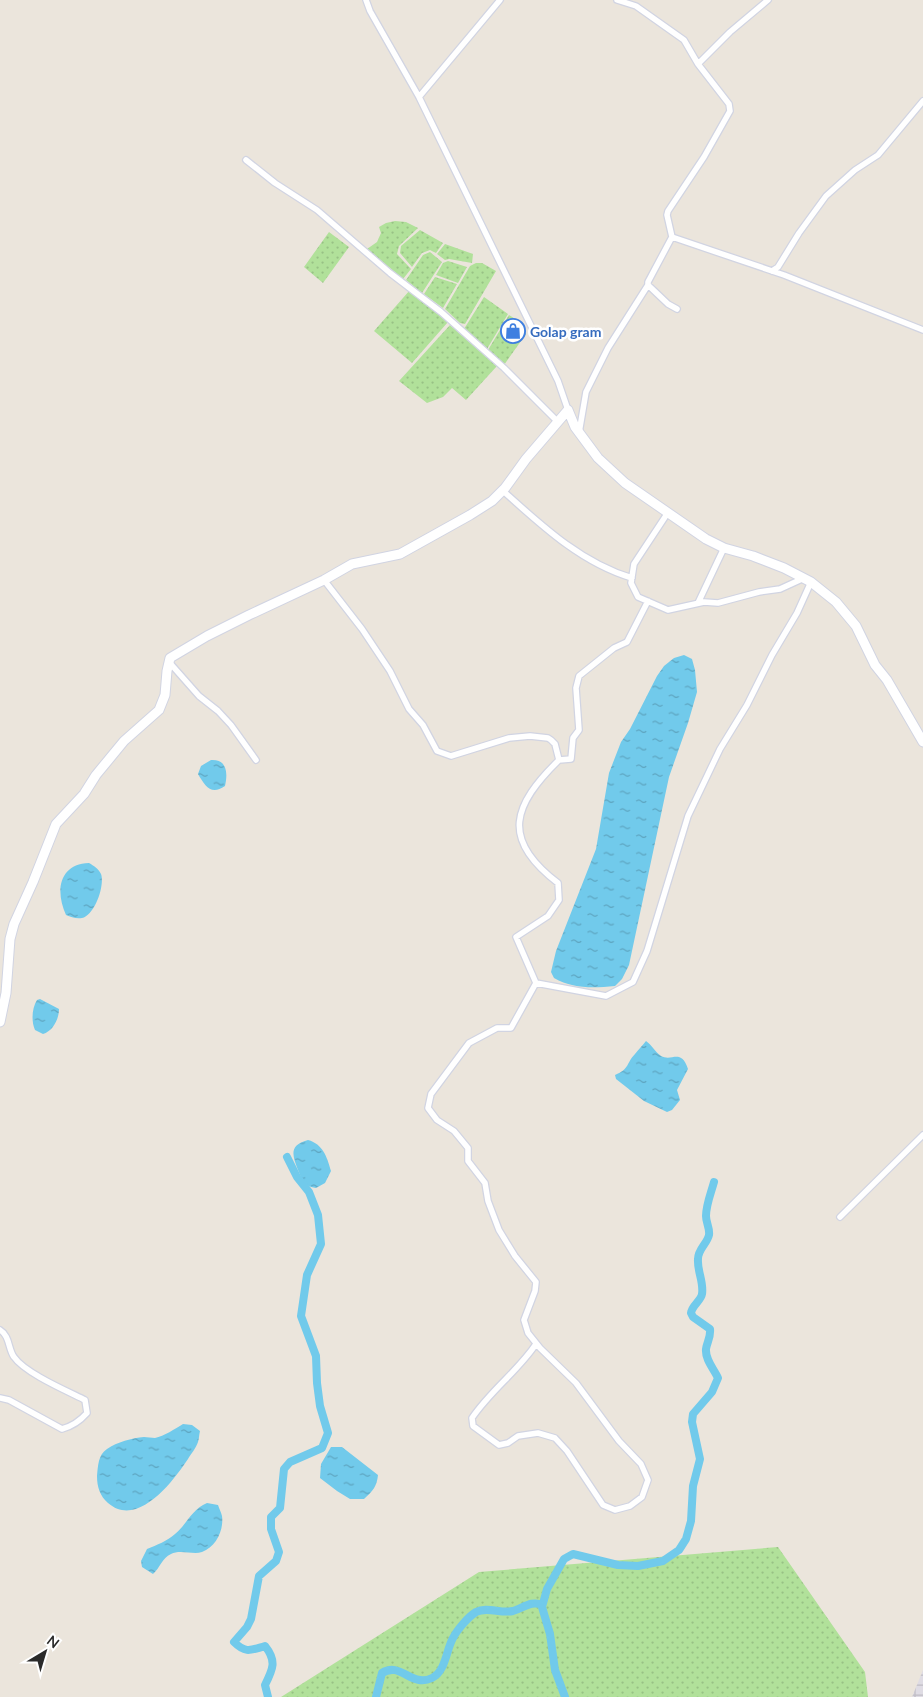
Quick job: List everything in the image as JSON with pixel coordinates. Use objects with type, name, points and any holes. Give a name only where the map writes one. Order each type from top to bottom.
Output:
[{"type":"street","points":[[366,0],[370,11],[419,97],[558,381],[575,427],[598,458],[625,483],[706,539],[724,548],[753,556],[784,568],[807,580],[836,602],[856,626],[875,665],[887,680],[923,742]]},
{"type":"street","points":[[419,97],[500,0]]},
{"type":"street","points":[[580,434],[586,392],[608,348],[648,285],[672,237],[667,215],[668,211],[704,157],[730,111],[728,104],[698,64],[684,40],[636,6],[617,0]]},
{"type":"street","points":[[698,64],[730,32],[768,0]]},
{"type":"street","points":[[772,271],[778,267],[799,233],[826,196],[855,170],[878,154],[923,101]]},
{"type":"street","points":[[246,160],[275,183],[317,210],[390,273],[441,312],[504,368],[558,422]]},
{"type":"street","points":[[672,237],[772,271],[923,330]]},
{"type":"street","points":[[648,285],[668,304],[677,309]]},
{"type":"street","points":[[0,1022],[6,993],[10,939],[14,924],[34,882],[56,824],[84,794],[96,775],[124,742],[159,710],[165,695],[170,658],[207,636],[324,580],[352,564],[400,554],[470,515],[492,501],[568,410]]},
{"type":"street","points":[[502,490],[573,550],[610,571],[632,578]]},
{"type":"street","points":[[668,514],[634,564],[631,583],[638,597],[648,602],[668,610],[698,603],[718,603],[759,592],[780,589],[807,580]]},
{"type":"street","points":[[698,603],[724,548]]},
{"type":"street","points":[[324,580],[362,629],[390,671],[409,709],[423,725],[437,751],[451,756],[509,738],[530,736],[551,740],[555,744],[559,760]]},
{"type":"street","points":[[536,983],[606,996],[633,982],[647,952],[688,816],[720,749],[747,705],[772,655],[798,613],[807,580]]},
{"type":"street","points":[[536,983],[516,936],[548,916],[559,900],[558,883],[526,852],[520,832],[520,816],[525,801],[539,780],[559,760],[571,759],[573,738],[579,730],[576,688],[579,676],[614,648],[627,642],[648,602]]},
{"type":"street","points":[[170,662],[199,696],[218,711],[231,725],[256,760]]},
{"type":"street","points":[[536,983],[511,1028],[497,1028],[469,1043],[431,1094],[428,1108],[437,1120],[454,1131],[468,1148],[468,1161],[485,1184],[488,1201],[499,1230],[515,1256],[536,1282],[535,1291],[524,1320],[528,1333],[536,1344],[576,1383],[619,1441],[641,1464],[648,1480],[642,1497],[630,1506],[615,1510],[603,1505],[567,1451],[555,1438],[538,1433],[518,1436],[508,1444],[499,1445],[473,1426],[472,1418],[482,1403],[522,1364],[536,1344]]},
{"type":"street","points":[[840,1217],[923,1135]]},
{"type":"street","points":[[0,1330],[10,1344],[13,1356],[22,1365],[84,1400],[87,1412],[80,1421],[62,1429],[8,1400],[0,1398]]},
{"type":"shaded area","points":[[923,1670],[923,1697],[912,1697]]},
{"type":"green space","points":[[395,221],[406,222],[418,228],[399,246],[397,254],[411,269],[403,279],[367,249],[377,242],[381,233],[379,227]]},
{"type":"green space","points":[[420,230],[443,243],[436,253],[430,250],[422,253],[412,267],[400,253],[401,246]]},
{"type":"green space","points":[[329,232],[349,247],[323,283],[304,267]]},
{"type":"green space","points":[[445,244],[473,254],[472,263],[445,260],[437,254]]},
{"type":"green space","points":[[430,252],[442,262],[422,293],[406,280],[423,255]]},
{"type":"green space","points":[[448,261],[467,267],[458,283],[436,275],[443,263]]},
{"type":"green space","points":[[482,263],[496,271],[465,324],[460,323],[445,309],[470,266]]},
{"type":"green space","points":[[435,277],[457,284],[443,308],[424,294]]},
{"type":"green space","points":[[410,290],[448,322],[412,363],[374,331]]},
{"type":"green space","points":[[484,297],[508,314],[487,349],[464,329]]},
{"type":"green space","points":[[509,315],[517,320],[526,334],[504,365],[488,350]]},
{"type":"green space","points":[[450,325],[497,366],[466,400],[452,388],[443,397],[427,403],[399,381]]},
{"type":"green space","points":[[778,1547],[865,1672],[868,1697],[281,1697],[479,1572]]},
{"type":"water","points":[[684,655],[692,659],[697,692],[669,777],[629,965],[622,979],[615,986],[583,987],[561,982],[554,978],[551,972],[556,951],[596,849],[609,773],[621,742],[630,729],[657,676],[664,666],[674,658]]},
{"type":"water","points":[[211,760],[216,760],[223,764],[226,772],[225,786],[216,790],[206,786],[198,774],[201,766]]},
{"type":"water","points":[[89,863],[97,869],[102,879],[102,885],[95,906],[87,916],[82,918],[66,915],[61,897],[62,880],[71,868]]},
{"type":"water","points":[[40,999],[59,1009],[55,1024],[43,1034],[35,1030],[33,1019],[35,1003]]},
{"type":"water","points":[[646,1041],[661,1056],[669,1058],[679,1057],[682,1059],[688,1069],[677,1090],[680,1100],[672,1110],[667,1112],[644,1101],[616,1079],[615,1075],[626,1068],[632,1057]]},
{"type":"water","points":[[308,1140],[321,1148],[331,1171],[325,1183],[316,1188],[307,1185],[303,1180],[296,1165],[294,1155],[295,1148]]},
{"type":"water","points":[[183,1424],[192,1425],[200,1431],[198,1442],[182,1468],[164,1489],[143,1506],[131,1510],[119,1509],[108,1503],[100,1491],[97,1476],[99,1461],[104,1451],[115,1444],[130,1439],[158,1437]]},
{"type":"water","points":[[331,1447],[342,1447],[378,1475],[374,1488],[364,1499],[350,1499],[320,1478],[321,1464]]},
{"type":"water","points":[[207,1503],[218,1505],[222,1516],[222,1527],[215,1542],[207,1550],[198,1553],[178,1552],[171,1554],[165,1558],[153,1574],[142,1567],[141,1561],[147,1549],[162,1543],[172,1536],[197,1509]]},
{"type":"waterway","points":[[268,1697],[265,1685],[272,1665],[269,1651],[265,1646],[245,1650],[234,1642],[247,1627],[251,1619],[259,1576],[276,1561],[279,1552],[271,1529],[271,1517],[280,1508],[284,1469],[290,1462],[322,1448],[328,1433],[320,1406],[316,1356],[301,1316],[307,1275],[321,1244],[318,1215],[309,1192],[297,1177],[287,1157]]},
{"type":"waterway","points":[[565,1697],[555,1670],[550,1634],[542,1607],[547,1589],[564,1559],[573,1554],[618,1565],[638,1566],[663,1561],[679,1550],[686,1539],[691,1521],[693,1486],[700,1459],[692,1422],[693,1414],[712,1392],[718,1378],[708,1361],[706,1353],[710,1329],[693,1317],[691,1313],[702,1294],[698,1259],[699,1252],[709,1235],[706,1212],[714,1182]]},
{"type":"waterway","points":[[376,1697],[382,1673],[389,1670],[401,1672],[418,1680],[425,1680],[437,1675],[455,1635],[466,1620],[476,1612],[480,1610],[508,1612],[535,1603],[542,1605]]},
{"type":"place","name":"Golap gram","points":[[513,331]]}]
